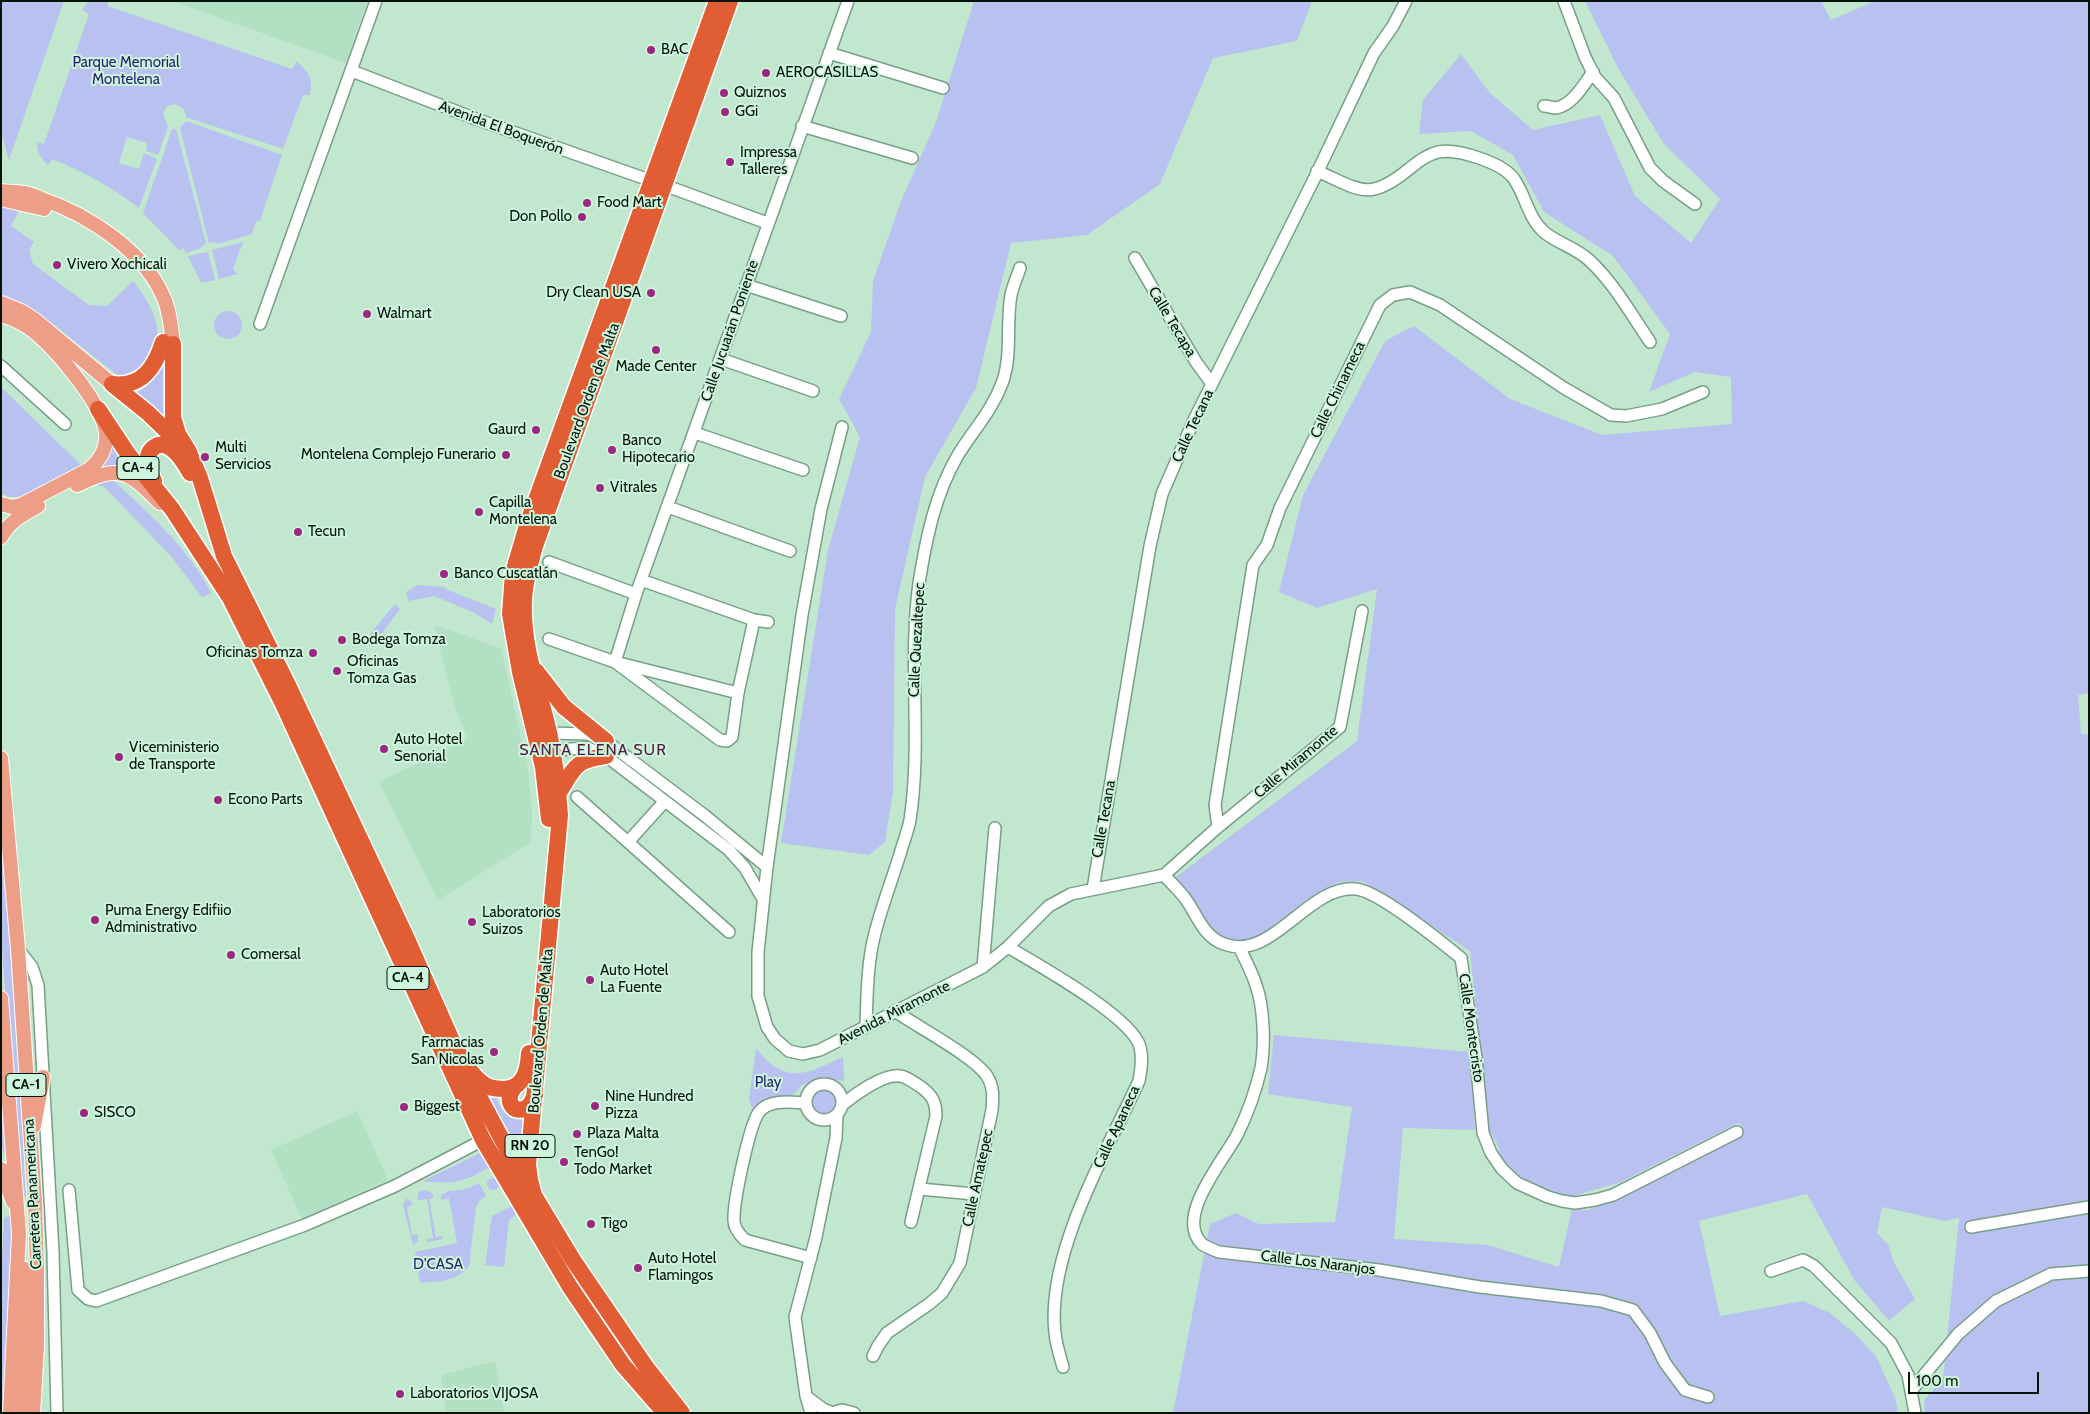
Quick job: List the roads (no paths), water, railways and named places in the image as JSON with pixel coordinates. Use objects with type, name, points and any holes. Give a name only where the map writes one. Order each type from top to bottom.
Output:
[{"type":"highway","name":"Boulevard Orden de Malta","points":[[535,1199],[528,1164],[559,833],[558,794],[552,750],[524,626],[525,586],[535,546],[658,183],[717,1]]},
{"type":"highway","name":"Boulevard Orden de Malta","points":[[454,1044],[463,1061],[480,1082],[494,1089],[514,1088],[524,1079],[528,1067],[549,828],[543,767],[520,672],[510,614],[513,573],[528,522],[730,1]]},
{"type":"highway","points":[[112,384],[127,384],[142,378],[156,361],[167,334]]},
{"type":"highway","points":[[167,334],[172,417],[178,434],[188,450],[200,478]]},
{"type":"highway","name":"CA-4","points":[[112,384],[172,436],[200,478],[230,570],[287,683],[407,939],[477,1094],[535,1199],[578,1268],[646,1367],[682,1413]]},
{"type":"highway","name":"CA-4","points":[[98,409],[128,454],[172,509],[230,598],[283,704],[483,1140],[570,1287],[623,1365],[665,1413]]},
{"type":"highway","points":[[172,509],[148,468],[150,450],[158,445],[168,446],[186,466],[210,510]]},
{"type":"highway","points":[[531,663],[564,706],[606,748],[580,762],[558,794]]},
{"type":"highway","points":[[514,1088],[510,1094],[510,1100],[512,1106],[517,1110],[524,1110],[529,1106],[536,1092]]},
{"type":"main road","points":[[1,191],[25,193],[60,205],[102,228],[130,253],[154,281],[163,295],[167,334]]},
{"type":"main road","points":[[1,200],[32,205],[49,211],[84,227],[98,236],[125,259],[143,279],[156,302],[167,334]]},
{"type":"main road","name":"CA-4","points":[[1,303],[21,311],[35,320],[112,384]]},
{"type":"main road","name":"CA-4","points":[[1,315],[15,320],[41,337],[67,366],[98,409]]},
{"type":"main road","points":[[1,504],[12,507],[21,505],[88,470],[95,464],[102,453],[106,432],[98,409]]},
{"type":"main road","points":[[1,537],[16,518],[90,479],[119,473],[132,477],[181,524]]},
{"type":"main road","name":"Carretera Panamericana","points":[[1,758],[18,949],[37,1271],[37,1346],[33,1413]]},
{"type":"main road","name":"Carretera Panamericana","points":[[1,998],[19,1234],[10,1413]]},
{"type":"main road","points":[[30,1146],[43,1077]]},
{"type":"main road","points":[[1,1169],[18,1217]]},
{"type":"main road","points":[[19,1234],[25,1265],[26,1296],[21,1413]]},
{"type":"street","points":[[260,324],[376,1]]},
{"type":"street","name":"Calle Jucuarán Poniente","points":[[615,662],[636,594],[695,433],[767,223],[848,1]]},
{"type":"street","name":"Calle Tecana","points":[[1093,889],[1125,689],[1162,494],[1212,384],[1374,53],[1394,26],[1406,1]]},
{"type":"street","points":[[1564,1],[1593,72],[1614,98],[1650,168],[1663,181],[1695,204]]},
{"type":"street","points":[[829,53],[943,88]]},
{"type":"street","name":"Avenida El Boquerón","points":[[352,72],[476,119],[767,223]]},
{"type":"street","points":[[1544,106],[1556,108],[1569,102],[1593,72]]},
{"type":"street","points":[[802,126],[912,158]]},
{"type":"street","points":[[1317,171],[1359,190],[1374,191],[1386,187],[1426,156],[1440,152],[1454,152],[1471,156],[1497,166],[1514,178],[1533,219],[1544,232],[1589,260],[1613,287],[1650,342]]},
{"type":"street","name":"Calle Tecapa","points":[[1135,258],[1165,312],[1212,384]]},
{"type":"street","name":"Calle Quezaltepec","points":[[866,1027],[867,994],[874,935],[909,824],[914,791],[915,727],[913,681],[915,616],[919,582],[931,521],[945,481],[958,454],[994,404],[1003,379],[1008,357],[1011,295],[1020,268]]},
{"type":"street","points":[[746,285],[841,316]]},
{"type":"street","name":"Calle Chinameca","points":[[1218,827],[1215,805],[1253,565],[1267,545],[1280,508],[1380,305],[1393,295],[1410,292],[1440,305],[1556,382],[1611,415],[1626,416],[1662,409],[1703,392]]},
{"type":"street","points":[[721,359],[813,391]]},
{"type":"street","points":[[1,366],[65,424]]},
{"type":"street","name":"Avenida Miramonte","points":[[842,426],[816,533],[798,642],[763,900],[758,952],[758,996],[767,1027],[775,1039],[789,1051],[803,1054],[820,1050],[983,967],[1008,948],[1049,906],[1071,894],[1164,876]]},
{"type":"street","points":[[695,433],[803,470]]},
{"type":"street","points":[[668,507],[790,551]]},
{"type":"street","points":[[549,562],[636,594]]},
{"type":"street","points":[[641,580],[754,620],[768,622]]},
{"type":"street","name":"Calle Miramonte","points":[[1164,876],[1218,827],[1340,727],[1362,611]]},
{"type":"street","points":[[615,662],[724,742],[728,741],[732,737],[738,694],[754,620]]},
{"type":"street","points":[[548,639],[615,662],[738,694]]},
{"type":"street","points":[[549,734],[588,734],[712,821],[767,867]]},
{"type":"street","points":[[552,750],[606,748],[665,801],[738,858],[763,900]]},
{"type":"street","points":[[577,796],[729,932]]},
{"type":"street","points":[[628,842],[665,801]]},
{"type":"street","points":[[983,967],[995,828]]},
{"type":"street","points":[[1164,876],[1187,900],[1203,928],[1223,944],[1239,947]]},
{"type":"street","name":"Calle Montecristo","points":[[1239,947],[1258,943],[1329,894],[1357,889],[1369,892],[1432,934],[1461,958],[1476,1058],[1483,1134],[1491,1153],[1502,1169],[1516,1183],[1548,1197],[1576,1203],[1613,1195],[1738,1132]]},
{"type":"street","name":"Calle Los Naranjos","points":[[1239,947],[1257,986],[1263,1040],[1261,1067],[1254,1092],[1237,1135],[1206,1184],[1195,1207],[1194,1229],[1202,1244],[1219,1252],[1379,1270],[1480,1287],[1601,1301],[1633,1310],[1650,1333],[1664,1363],[1685,1390],[1708,1397]]},
{"type":"street","name":"Calle Apaneca","points":[[1008,948],[1096,1003],[1125,1026],[1140,1045],[1142,1065],[1139,1081],[1074,1223],[1062,1264],[1054,1309],[1055,1334],[1063,1367]]},
{"type":"street","name":"Carretera Panamericana","points":[[18,949],[32,967],[38,985],[52,1243],[57,1413]]},
{"type":"street","name":"Calle Amatepec","points":[[873,1356],[887,1333],[942,1293],[960,1263],[992,1110],[993,1093],[987,1076],[975,1063],[894,1012]]},
{"type":"street","points":[[816,1119],[828,1121],[856,1092],[890,1077],[899,1075],[907,1078],[928,1092],[933,1098],[936,1116],[911,1222]]},
{"type":"street","points":[[836,1138],[829,1126],[816,1119],[808,1111],[806,1102],[808,1094],[816,1086],[827,1084],[856,1092]]},
{"type":"street","points":[[811,1413],[806,1396],[795,1317],[811,1258],[836,1138],[840,1094],[832,1086]]},
{"type":"street","points":[[806,1102],[773,1104],[759,1112],[748,1146],[734,1223],[745,1240],[753,1244],[811,1258]]},
{"type":"street","points":[[69,1190],[78,1290],[88,1299],[96,1301],[305,1225],[395,1186],[483,1140]]},
{"type":"street","points":[[920,1189],[974,1194]]},
{"type":"street","points":[[1971,1227],[2089,1207]]},
{"type":"street","points":[[1771,1271],[1803,1260],[1814,1266],[1891,1343],[1908,1375],[1915,1413]]},
{"type":"street","points":[[1911,1391],[1958,1334],[1996,1302],[2051,1274],[2089,1271]]},
{"type":"street","points":[[806,1396],[812,1402],[833,1413],[842,1410],[854,1413]]},
{"type":"place","name":"BAC","points":[[651,50]]},
{"type":"place","name":"AEROCASILLAS","points":[[766,73]]},
{"type":"place","name":"Quiznos","points":[[724,93]]},
{"type":"place","name":"GGi","points":[[725,112]]},
{"type":"place","name":"Impressa Talleres","points":[[730,162]]},
{"type":"place","name":"Food Mart","points":[[587,203]]},
{"type":"place","name":"Don Pollo","points":[[582,217]]},
{"type":"place","name":"Vivero Xochicali","points":[[57,265]]},
{"type":"place","name":"Dry Clean USA","points":[[651,293]]},
{"type":"place","name":"Walmart","points":[[367,314]]},
{"type":"place","name":"Made Center","points":[[656,350]]},
{"type":"place","name":"Gaurd","points":[[536,430]]},
{"type":"place","name":"Banco Hipotecario","points":[[612,450]]},
{"type":"place","name":"Montelena Complejo Funerario","points":[[506,455]]},
{"type":"place","name":"Multi Servicios","points":[[205,457]]},
{"type":"place","name":"Vitrales","points":[[600,488]]},
{"type":"place","name":"Capilla Montelena","points":[[479,512]]},
{"type":"place","name":"Tecun","points":[[298,532]]},
{"type":"place","name":"Banco Cuscatlán","points":[[444,574]]},
{"type":"place","name":"Bodega Tomza","points":[[342,640]]},
{"type":"place","name":"Oficinas Tomza","points":[[313,653]]},
{"type":"place","name":"Oficinas Tomza Gas","points":[[337,671]]},
{"type":"place","name":"Auto Hotel Senorial","points":[[384,749]]},
{"type":"place","name":"Viceministerio de Transporte","points":[[119,757]]},
{"type":"place","name":"Econo Parts","points":[[218,800]]},
{"type":"place","name":"Puma Energy Edifiio Administrativo","points":[[95,920]]},
{"type":"place","name":"Laboratorios Suizos","points":[[472,922]]},
{"type":"place","name":"Comersal","points":[[231,955]]},
{"type":"place","name":"Auto Hotel La Fuente","points":[[590,980]]},
{"type":"place","name":"Farmacias San Nicolas","points":[[494,1052]]},
{"type":"place","name":"Nine Hundred Pizza","points":[[595,1106]]},
{"type":"place","name":"Biggest","points":[[404,1107]]},
{"type":"place","name":"SISCO","points":[[84,1113]]},
{"type":"place","name":"Plaza Malta","points":[[577,1134]]},
{"type":"place","name":"TenGo! Todo Market","points":[[564,1162]]},
{"type":"place","name":"Tigo","points":[[591,1224]]},
{"type":"place","name":"Auto Hotel Flamingos","points":[[638,1268]]},
{"type":"place","name":"Laboratorios VIJOSA","points":[[400,1394]]},
{"type":"district","name":"SANTA ELENA SUR","points":[[593,750]]},
{"type":"park label","name":"Parque Memorial Montelena","points":[[126,72]]},
{"type":"park label","name":"Play","points":[[768,1083]]},
{"type":"park label","name":"D'CASA","points":[[438,1265]]}]
